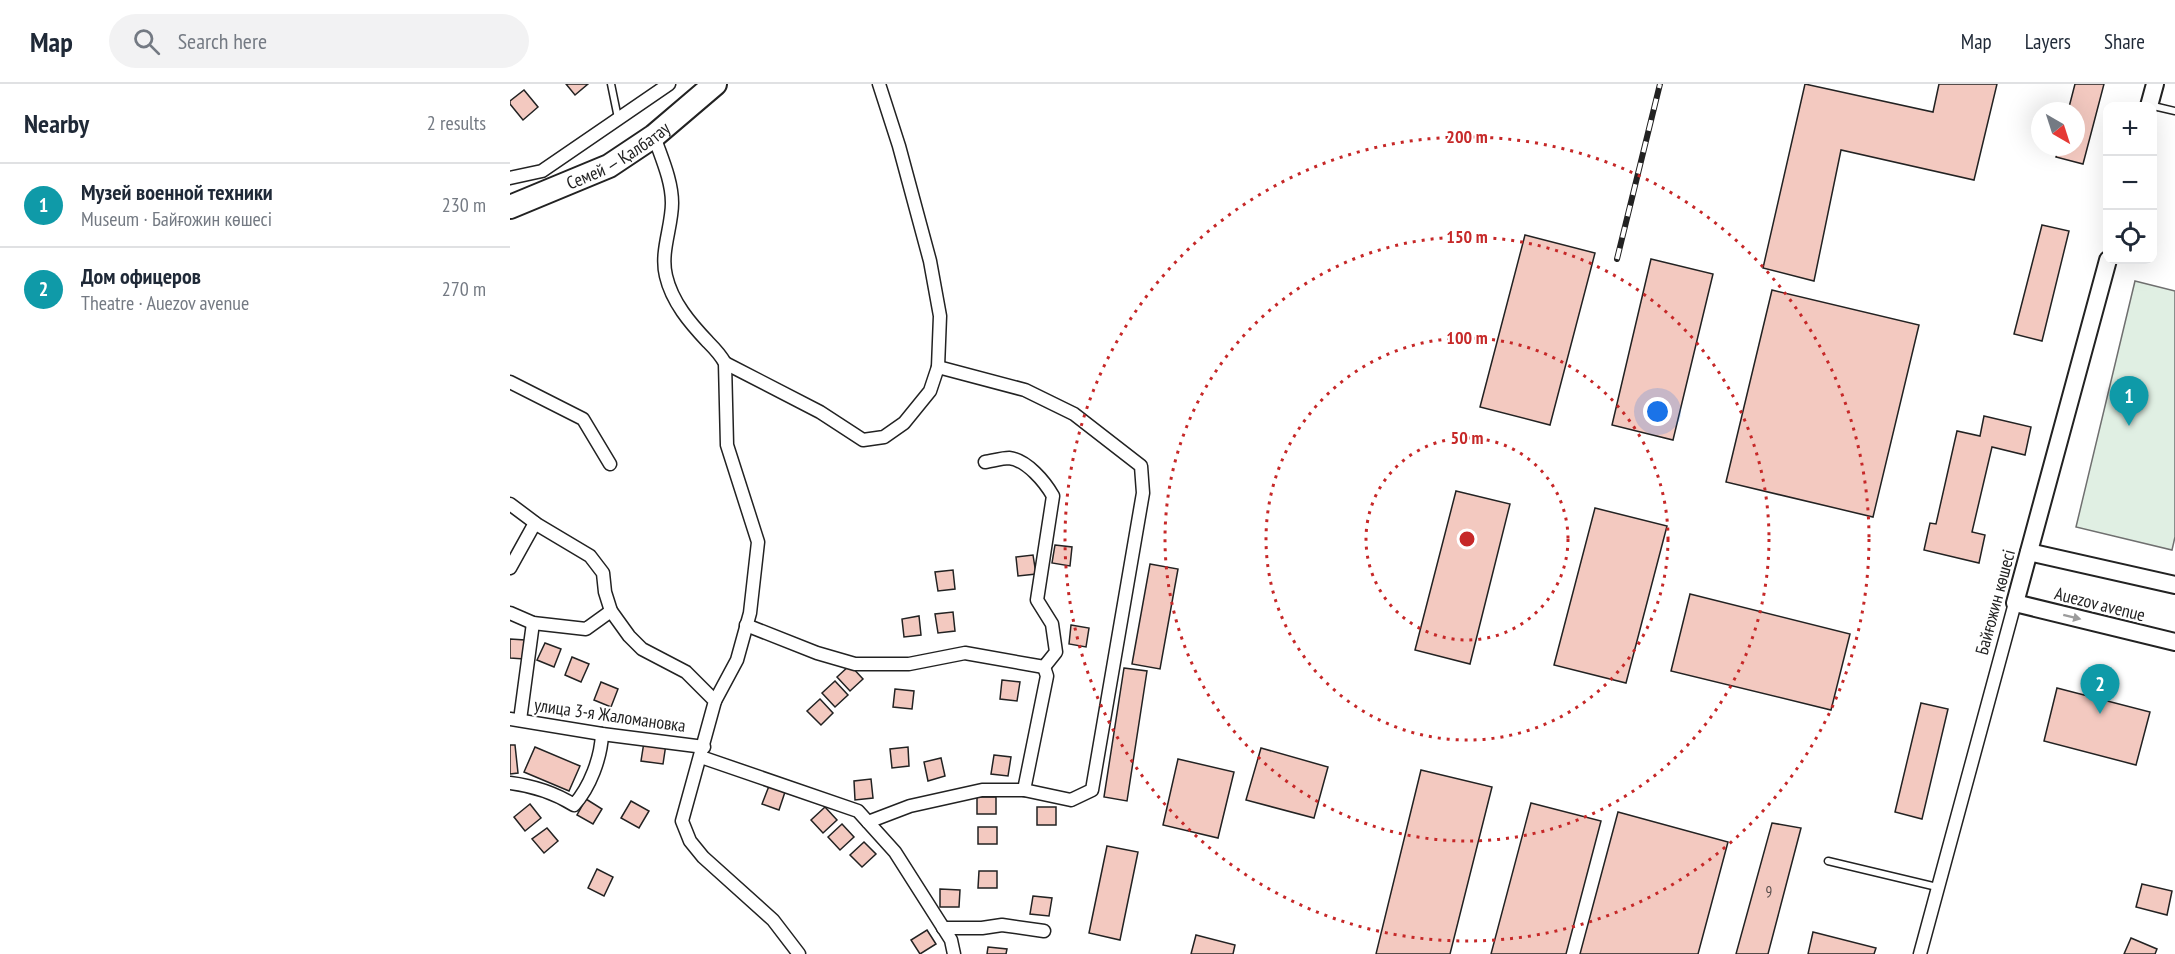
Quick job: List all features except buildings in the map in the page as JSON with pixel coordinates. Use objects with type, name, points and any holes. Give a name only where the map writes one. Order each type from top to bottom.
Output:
[{"type":"highway","name":"Семей — Қалбатау","points":[[510,207],[609,166],[654,136],[715,84]]},
{"type":"main road","points":[[2150,102],[2155,84]]},
{"type":"main road","name":"Байғожин көшесі","points":[[2015,603],[2107,264]]},
{"type":"main road","name":"Auezov avenue","points":[[2029,552],[2175,585]]},
{"type":"main road","name":"Auezov avenue","points":[[2015,603],[2175,640]]},
{"type":"street","points":[[510,178],[542,171],[669,84]]},
{"type":"street","points":[[725,363],[820,412],[863,440],[884,437],[904,423],[930,391],[938,368],[940,316],[930,261],[899,146],[879,84]]},
{"type":"street","points":[[654,136],[671,187],[672,202],[665,274],[678,306],[721,354],[725,363],[727,445],[758,542],[750,613],[737,660],[715,700],[703,752],[682,821],[690,841],[703,857],[773,920],[799,954]]},
{"type":"street","points":[[868,822],[910,806],[982,790],[1024,790],[1071,800],[1092,790],[1143,493],[1141,466],[1074,414],[1025,390],[938,368]]},
{"type":"street","points":[[510,382],[584,419],[610,464]]},
{"type":"street","points":[[985,462],[1011,458],[1029,468],[1043,480],[1053,496],[1037,600],[1052,624],[1056,652],[1044,667]]},
{"type":"street","points":[[510,504],[535,523],[590,556],[603,573],[605,592],[611,611],[628,636],[642,649],[686,672],[715,700]]},
{"type":"street","points":[[510,568],[535,523]]},
{"type":"street","name":"Байғожин көшесі","points":[[1920,954],[2015,603]]},
{"type":"street","points":[[510,613],[533,623],[586,630],[611,611]]},
{"type":"street","points":[[515,720],[533,623]]},
{"type":"street","points":[[746,625],[817,653],[855,664],[909,664],[964,653],[1044,667]]},
{"type":"street","points":[[1024,790],[1047,676],[1044,667]]},
{"type":"street","name":"улица 3-я Жаломановка","points":[[515,720],[703,752],[858,811],[895,852],[951,940],[954,954]]},
{"type":"street","points":[[510,783],[533,786],[556,794],[574,805],[582,796],[601,752],[603,734]]},
{"type":"street","points":[[943,928],[982,928],[1002,924],[1044,931]]},
{"type":"lane","points":[[611,84],[618,118]]},
{"type":"lane","points":[[2157,108],[2175,111]]},
{"type":"lane","points":[[1828,861],[1937,887]]},
{"type":"green space","points":[[2135,281],[2175,291],[2175,537],[2172,550],[2076,527]]},
{"type":"railway","points":[[1617,259],[1660,84]]},
{"type":"place","name":"Музей военной техники","points":[[2129,426]]},
{"type":"place","name":"Дом офицеров","points":[[2100,714]]}]
